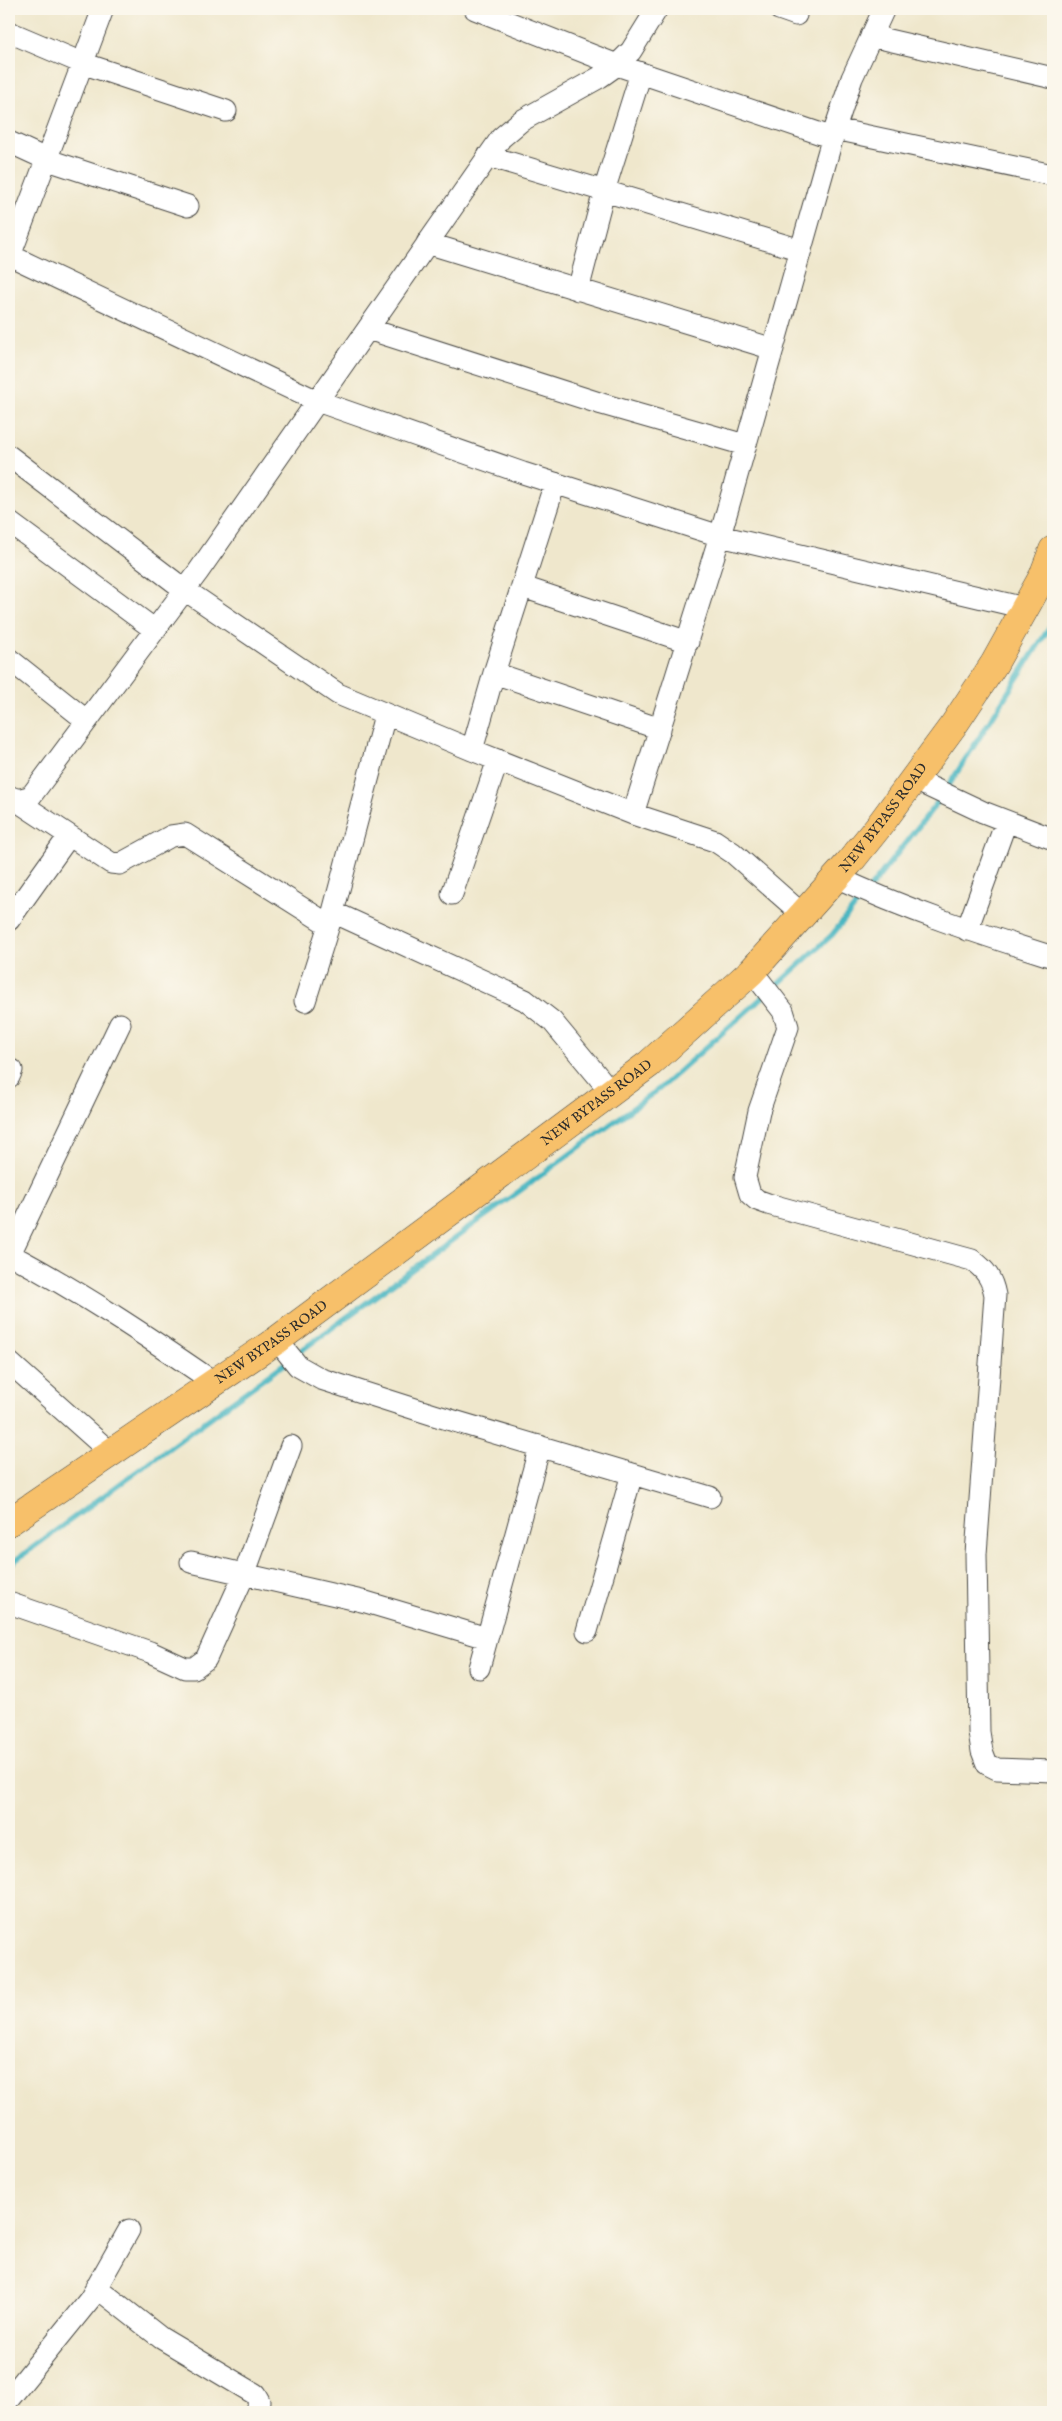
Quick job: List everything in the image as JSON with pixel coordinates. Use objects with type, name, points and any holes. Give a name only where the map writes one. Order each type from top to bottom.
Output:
[{"type":"main road","name":"NEW BYPASS ROAD","points":[[9,1522],[214,1383],[288,1353],[687,1031],[752,971],[882,822],[920,782],[994,664],[1051,561]]},
{"type":"street","points":[[103,9],[48,160],[9,256],[317,401],[555,483],[720,536],[1025,608]]},
{"type":"street","points":[[475,9],[617,65],[834,134],[1053,175]]},
{"type":"street","points":[[12,798],[22,800],[31,796],[185,590],[502,138],[521,121],[600,78],[617,65],[631,51],[657,9]]},
{"type":"street","points":[[633,814],[720,536],[834,134],[852,78],[884,9]]},
{"type":"street","points":[[9,32],[82,63],[226,111]]},
{"type":"street","points":[[871,36],[1053,78]]},
{"type":"street","points":[[578,290],[604,191],[641,73]]},
{"type":"street","points":[[9,142],[48,160],[188,206]]},
{"type":"street","points":[[488,156],[801,250]]},
{"type":"street","points":[[427,244],[772,349]]},
{"type":"street","points":[[368,329],[602,404],[745,445]]},
{"type":"street","points":[[9,456],[185,590],[320,683],[359,704],[385,715],[633,814],[715,840],[733,853],[802,914]]},
{"type":"street","points":[[472,750],[494,673],[555,483]]},
{"type":"street","points":[[9,522],[155,630]]},
{"type":"street","points":[[523,587],[688,642]]},
{"type":"street","points":[[9,659],[87,721]]},
{"type":"street","points":[[494,673],[660,729]]},
{"type":"street","points":[[305,1001],[331,919],[385,715]]},
{"type":"street","points":[[452,894],[498,760]]},
{"type":"street","points":[[920,782],[1006,822],[1053,839]]},
{"type":"street","points":[[12,798],[111,863],[120,864],[171,836],[185,834],[331,919],[525,1000],[552,1021],[611,1092]]},
{"type":"street","points":[[967,930],[1006,822]]},
{"type":"street","points":[[9,920],[69,836]]},
{"type":"street","points":[[836,877],[868,892],[967,930],[1053,957]]},
{"type":"street","points":[[752,971],[783,1011],[788,1026],[754,1128],[745,1177],[750,1194],[757,1200],[768,1204],[972,1260],[983,1268],[992,1281],[995,1295],[976,1554],[979,1732],[982,1751],[987,1764],[997,1769],[1053,1771]]},
{"type":"street","points":[[120,1024],[9,1254],[86,1298],[214,1383]]},
{"type":"street","points":[[288,1353],[321,1379],[710,1497]]},
{"type":"street","points":[[9,1362],[111,1453]]},
{"type":"street","points":[[9,1604],[150,1652],[185,1668],[194,1668],[206,1659],[244,1575],[291,1446]]},
{"type":"street","points":[[479,1668],[540,1446]]},
{"type":"street","points":[[586,1631],[632,1474]]},
{"type":"street","points":[[191,1562],[366,1602],[487,1638]]},
{"type":"street","points":[[18,2412],[9,2399],[90,2299],[128,2230]]},
{"type":"street","points":[[96,2287],[161,2338],[254,2394],[259,2401],[257,2412]]},
{"type":"waterway","points":[[870,888],[940,799],[1053,622]]},
{"type":"waterway","points":[[777,985],[832,935],[864,895]]},
{"type":"waterway","points":[[295,1355],[659,1089],[765,995]]},
{"type":"waterway","points":[[9,1565],[288,1361]]}]
